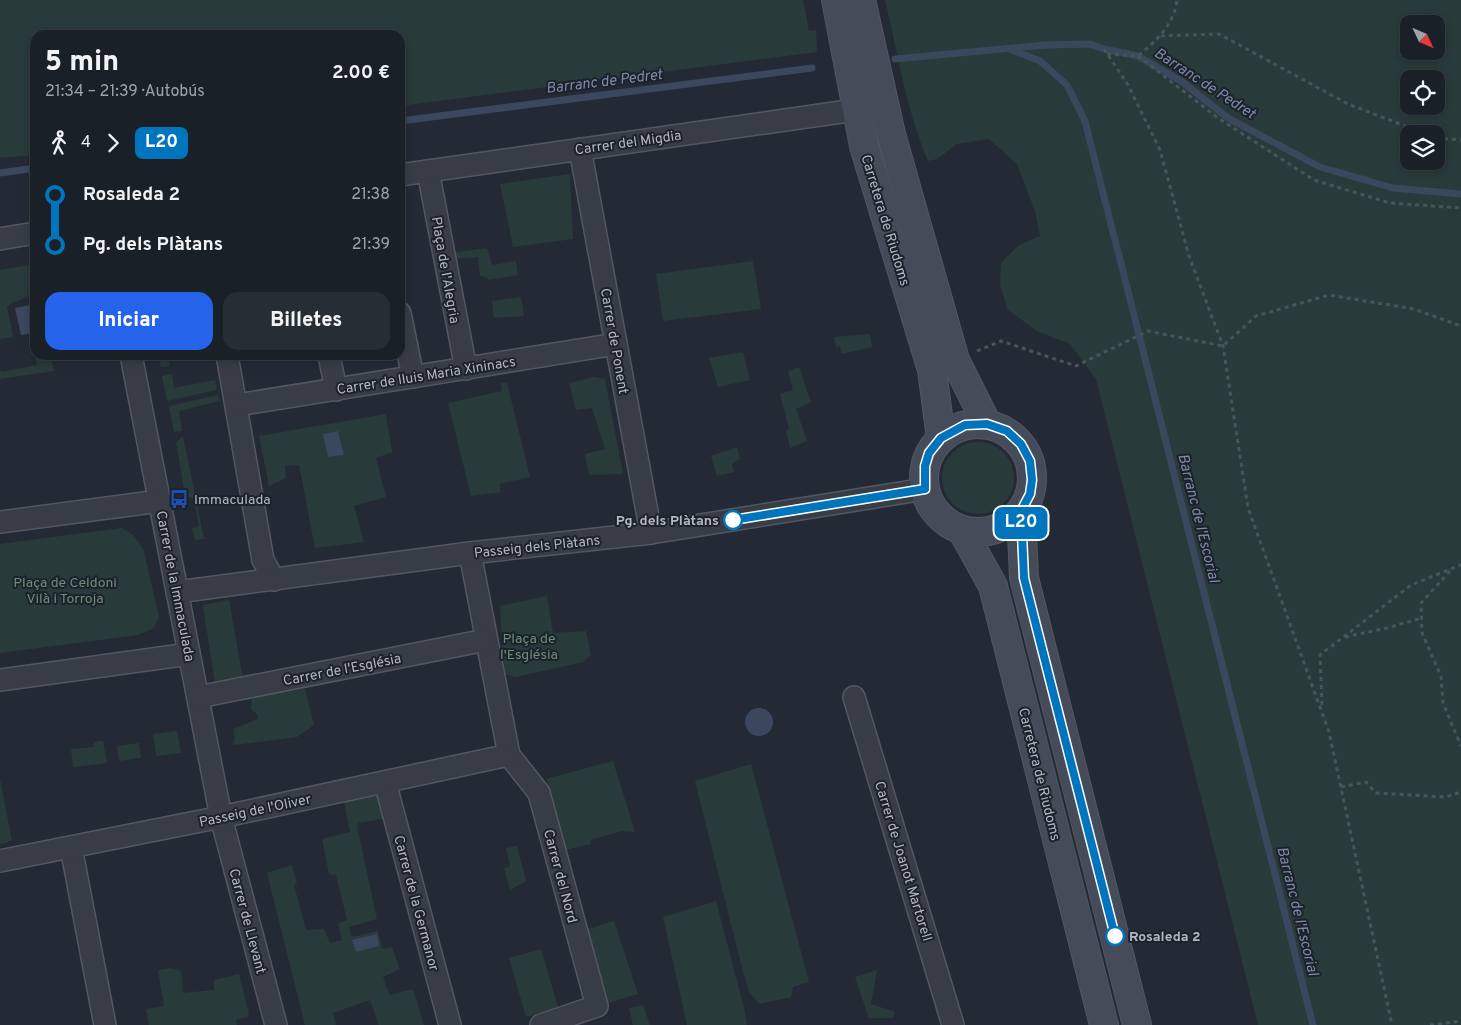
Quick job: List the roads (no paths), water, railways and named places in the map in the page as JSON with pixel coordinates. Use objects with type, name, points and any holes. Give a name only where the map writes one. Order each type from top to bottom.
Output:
[{"type":"main road","name":"Carretera de Riudoms","points":[[836,0],[855,110],[864,146],[932,370],[941,438]]},
{"type":"main road","name":"Carretera de Riudoms","points":[[861,0],[891,134],[956,360],[987,424]]},
{"type":"main road","points":[[987,424],[1007,431],[1021,444],[1030,461],[1032,480],[1030,494],[1021,511],[999,528],[980,532],[962,530],[944,521],[932,506],[925,489],[925,466],[929,453],[941,438],[965,425],[987,424]]},
{"type":"main road","points":[[1021,511],[1024,578],[1137,1025]]},
{"type":"main road","name":"Carretera de Riudoms","points":[[962,530],[993,586],[1104,1025]]},
{"type":"street","name":"Carrer del Migdia","points":[[405,174],[855,110]]},
{"type":"street","name":"Carrer de Ponent","points":[[580,149],[650,533]]},
{"type":"street","name":"Plaça de l'Alegria","points":[[428,171],[466,369]]},
{"type":"street","points":[[0,239],[30,234]]},
{"type":"street","points":[[405,336],[414,377]]},
{"type":"street","name":"Carrer de lluis Maria Xininacs","points":[[237,405],[616,344]]},
{"type":"street","name":"Carrer de la Immaculada","points":[[133,360],[221,817]]},
{"type":"street","points":[[228,360],[263,560],[274,580]]},
{"type":"street","points":[[330,360],[336,390]]},
{"type":"street","name":"Passeig dels Plàtans","points":[[177,592],[470,553],[650,533],[925,489]]},
{"type":"street","points":[[0,522],[160,500]]},
{"type":"street","points":[[470,553],[509,755]]},
{"type":"street","name":"Carrer de l'Església","points":[[198,697],[486,640]]},
{"type":"street","points":[[0,680],[189,654]]},
{"type":"street","name":"Carrer de Joanot Martorell","points":[[854,697],[953,1025]]},
{"type":"street","name":"Passeig de l'Oliver","points":[[0,861],[221,817],[509,755]]},
{"type":"street","name":"Carrer del Nord","points":[[509,755],[539,793],[597,1006],[541,1025]]},
{"type":"street","name":"Carrer de la Germanor","points":[[385,782],[450,1025]]},
{"type":"street","name":"Carrer de Llevant","points":[[221,817],[276,1025]]},
{"type":"street","points":[[71,847],[105,1025]]},
{"type":"water","points":[[30,305],[30,334],[21,335],[15,308]]},
{"type":"water","points":[[338,431],[344,455],[328,457],[323,434]]},
{"type":"water","points":[[759,708],[769,712],[773,722],[769,732],[759,736],[749,732],[745,722],[749,712]]},
{"type":"water","points":[[377,934],[379,946],[356,952],[352,940]]},
{"type":"waterway","name":"Barranc de Pedret","points":[[895,59],[1045,45],[1090,44],[1138,56],[1181,81],[1228,118],[1320,167],[1393,188],[1461,194]]},
{"type":"waterway","name":"Barranc de l'Escorial","points":[[1012,50],[1040,61],[1067,85],[1085,121],[1313,1025]]},
{"type":"waterway","name":"Barranc de Pedret","points":[[405,120],[812,68]]},
{"type":"waterway","name":"Barranc de Pedret","points":[[0,173],[30,169]]},
{"type":"place","name":"Immaculada","points":[[179,499]]},
{"type":"place","name":"Pg. dels Plàtans","points":[[733,520]]},
{"type":"place","name":"Rosaleda 2","points":[[1115,936]]},
{"type":"park label","name":"Plaça de Celdoni Vilà i Torroja","points":[[65,590]]},
{"type":"park label","name":"Plaça de l'Església","points":[[529,646]]}]
